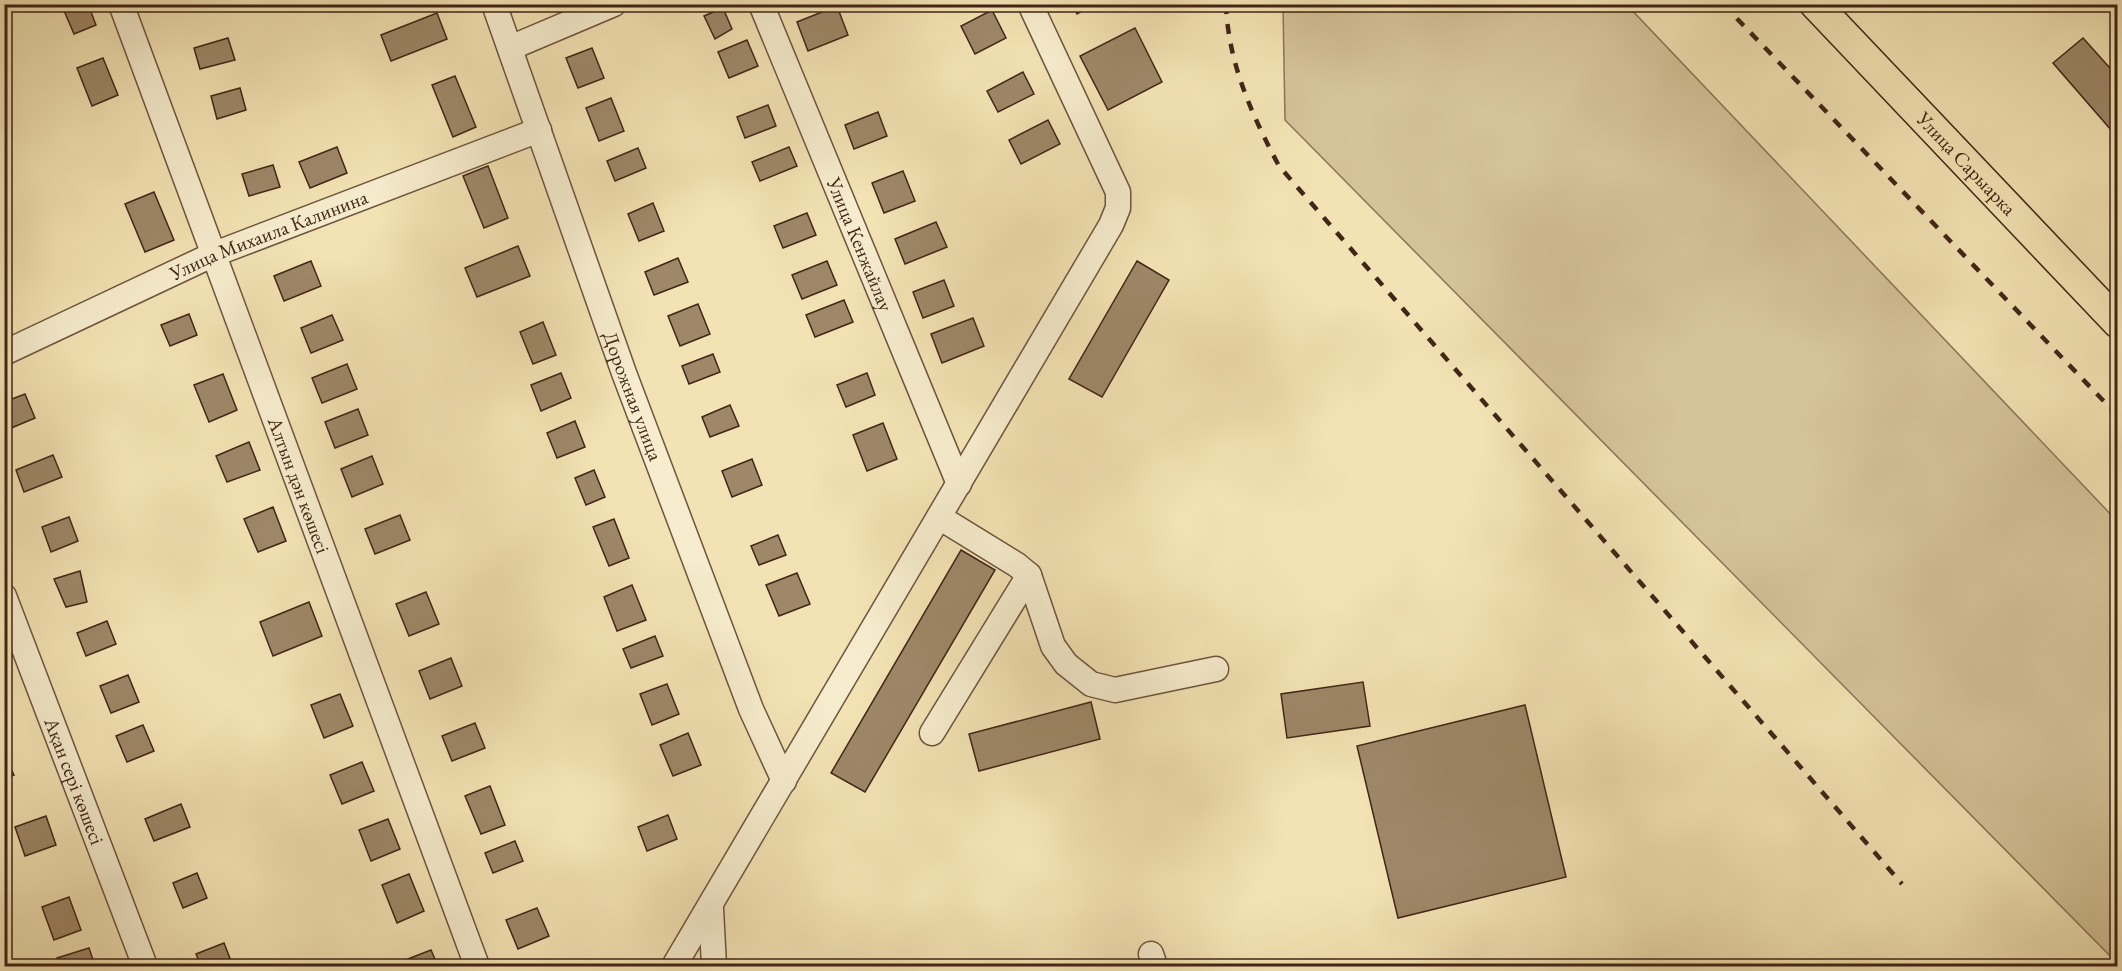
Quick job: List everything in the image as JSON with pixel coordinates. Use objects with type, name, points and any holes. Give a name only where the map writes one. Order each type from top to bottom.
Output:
[{"type":"main road","name":"Улица Сарыарка","points":[[1815,4],[2118,323]]},
{"type":"street","name":"Алтын дән көшесі","points":[[121,4],[477,966]]},
{"type":"street","name":"Дорожная улица","points":[[494,4],[633,396],[751,709],[784,781]]},
{"type":"street","points":[[510,48],[614,4]]},
{"type":"street","name":"Улица Кенжайлау","points":[[761,4],[959,484]]},
{"type":"street","points":[[674,966],[711,909],[1111,225],[1118,208],[1118,192],[1030,4]]},
{"type":"street","name":"Улица Михаила Калинина","points":[[4,353],[212,255],[539,130]]},
{"type":"street","points":[[939,518],[1017,565],[1029,576],[1053,646],[1066,664],[1091,684],[1115,690],[1216,669]]},
{"type":"street","points":[[932,733],[1029,576]]},
{"type":"street","name":"Ақан сері көшесі","points":[[4,596],[145,966]]},
{"type":"street","points":[[711,909],[714,966]]},
{"type":"shaded area","points":[[1283,5],[1627,5],[2117,521],[2117,963],[1285,120]]},
{"type":"building","points":[[88,4],[96,25],[74,34],[62,6]]},
{"type":"building","points":[[1073,4],[1095,4],[1077,14]]},
{"type":"building","points":[[837,6],[848,35],[808,51],[797,22]]},
{"type":"building","points":[[723,8],[732,29],[715,39],[704,16]]},
{"type":"building","points":[[992,10],[1006,38],[975,54],[961,26]]},
{"type":"building","points":[[437,13],[447,39],[391,61],[381,35]]},
{"type":"building","points":[[1135,28],[1162,82],[1108,110],[1080,56]]},
{"type":"building","points":[[228,38],[235,60],[200,69],[194,48]]},
{"type":"building","points":[[2083,38],[2118,77],[2118,138],[2053,63]]},
{"type":"building","points":[[747,40],[758,66],[729,78],[718,52]]},
{"type":"building","points":[[592,48],[604,78],[578,88],[566,58]]},
{"type":"building","points":[[103,58],[118,95],[92,106],[77,68]]},
{"type":"building","points":[[1023,72],[1034,94],[998,112],[987,91]]},
{"type":"building","points":[[455,76],[476,127],[453,137],[432,85]]},
{"type":"building","points":[[240,88],[246,110],[217,119],[211,96]]},
{"type":"building","points":[[611,98],[624,131],[599,141],[586,108]]},
{"type":"building","points":[[768,105],[776,126],[745,138],[737,117]]},
{"type":"building","points":[[878,112],[887,136],[854,149],[845,125]]},
{"type":"building","points":[[1048,120],[1060,144],[1021,164],[1009,140]]},
{"type":"building","points":[[337,147],[347,173],[310,188],[299,162]]},
{"type":"building","points":[[789,147],[797,166],[760,181],[752,162]]},
{"type":"building","points":[[638,148],[646,168],[615,181],[607,161]]},
{"type":"building","points":[[273,165],[280,187],[249,196],[242,174]]},
{"type":"building","points":[[488,166],[508,218],[484,228],[463,176]]},
{"type":"building","points":[[903,171],[915,201],[884,213],[872,183]]},
{"type":"building","points":[[154,192],[174,240],[145,252],[125,204]]},
{"type":"building","points":[[653,203],[664,231],[639,241],[628,214]]},
{"type":"building","points":[[807,213],[816,235],[783,248],[774,226]]},
{"type":"building","points":[[936,222],[947,247],[905,264],[895,239]]},
{"type":"building","points":[[518,246],[530,276],[477,297],[465,268]]},
{"type":"building","points":[[678,258],[688,282],[654,295],[645,272]]},
{"type":"building","points":[[311,261],[321,286],[284,301],[274,276]]},
{"type":"building","points":[[827,261],[837,285],[802,299],[792,275]]},
{"type":"building","points":[[1137,261],[1169,280],[1102,397],[1069,379]]},
{"type":"building","points":[[944,280],[954,306],[923,318],[913,292]]},
{"type":"building","points":[[844,300],[853,322],[815,337],[806,315]]},
{"type":"building","points":[[698,304],[710,334],[680,346],[668,316]]},
{"type":"building","points":[[189,314],[197,335],[170,346],[161,325]]},
{"type":"building","points":[[332,315],[343,340],[311,353],[301,328]]},
{"type":"building","points":[[973,318],[984,346],[942,363],[931,334]]},
{"type":"building","points":[[543,322],[556,355],[533,364],[520,332]]},
{"type":"building","points":[[713,354],[720,372],[689,384],[682,366]]},
{"type":"building","points":[[347,364],[357,389],[322,403],[312,378]]},
{"type":"building","points":[[561,373],[571,398],[541,411],[531,385]]},
{"type":"building","points":[[867,373],[875,395],[846,407],[837,385]]},
{"type":"building","points":[[223,374],[237,410],[209,422],[194,385]]},
{"type":"building","points":[[25,394],[35,418],[4,431],[4,402]]},
{"type":"building","points":[[730,405],[739,426],[710,437],[702,417]]},
{"type":"building","points":[[358,409],[368,435],[335,448],[325,422]]},
{"type":"building","points":[[575,421],[585,447],[557,458],[547,433]]},
{"type":"building","points":[[883,423],[897,459],[867,471],[853,435]]},
{"type":"building","points":[[249,442],[260,470],[227,482],[216,456]]},
{"type":"building","points":[[53,455],[62,477],[24,492],[16,470]]},
{"type":"building","points":[[372,456],[383,484],[352,497],[341,469]]},
{"type":"building","points":[[752,459],[762,485],[732,497],[722,471]]},
{"type":"building","points":[[594,470],[605,497],[586,505],[575,478]]},
{"type":"building","points":[[273,507],[286,541],[258,552],[244,519]]},
{"type":"building","points":[[400,515],[410,540],[375,554],[365,529]]},
{"type":"building","points":[[69,517],[78,541],[51,552],[42,527]]},
{"type":"building","points":[[614,519],[629,558],[609,566],[593,527]]},
{"type":"building","points":[[778,535],[786,555],[759,565],[751,546]]},
{"type":"building","points":[[961,550],[995,570],[865,792],[831,773]]},
{"type":"building","points":[[80,571],[87,602],[66,607],[54,579]]},
{"type":"building","points":[[797,573],[810,604],[779,616],[766,585]]},
{"type":"building","points":[[632,585],[646,620],[617,631],[604,597]]},
{"type":"building","points":[[426,592],[439,624],[409,636],[396,604]]},
{"type":"building","points":[[309,602],[322,636],[273,656],[260,622]]},
{"type":"building","points":[[107,621],[116,644],[86,656],[77,633]]},
{"type":"building","points":[[655,636],[663,656],[631,668],[623,649]]},
{"type":"building","points":[[451,658],[462,686],[430,699],[419,671]]},
{"type":"building","points":[[128,675],[139,702],[111,713],[100,686]]},
{"type":"building","points":[[1363,682],[1370,726],[1287,738],[1281,694]]},
{"type":"building","points":[[667,684],[679,714],[652,725],[640,694]]},
{"type":"building","points":[[340,694],[353,726],[324,738],[311,705]]},
{"type":"building","points":[[1091,702],[1100,739],[979,771],[969,734]]},
{"type":"building","points":[[1525,705],[1566,877],[1398,918],[1357,746]]},
{"type":"building","points":[[475,723],[485,748],[452,761],[442,736]]},
{"type":"building","points":[[143,725],[154,751],[127,762],[116,736]]},
{"type":"building","points":[[688,733],[701,765],[673,776],[660,745]]},
{"type":"building","points":[[4,754],[14,775],[4,779]]},
{"type":"building","points":[[362,762],[374,791],[342,804],[330,775]]},
{"type":"building","points":[[490,786],[505,825],[481,834],[465,796]]},
{"type":"building","points":[[181,804],[190,827],[154,841],[145,819]]},
{"type":"building","points":[[668,815],[677,839],[647,851],[638,827]]},
{"type":"building","points":[[46,816],[56,845],[25,856],[15,827]]},
{"type":"building","points":[[388,819],[400,849],[371,861],[359,830]]},
{"type":"building","points":[[515,841],[523,861],[493,873],[485,853]]},
{"type":"building","points":[[197,873],[207,898],[183,908],[173,883]]},
{"type":"building","points":[[409,874],[424,911],[397,923],[382,885]]},
{"type":"building","points":[[69,897],[81,930],[54,940],[42,907]]},
{"type":"building","points":[[537,908],[549,936],[518,949],[506,920]]},
{"type":"building","points":[[224,943],[233,966],[201,966],[196,954]]},
{"type":"building","points":[[89,948],[95,966],[60,966],[57,958]]},
{"type":"building","points":[[431,950],[438,966],[412,966],[408,959]]},
{"type":"railway","points":[[1226,4],[1231,47],[1243,88],[1279,166],[1902,884]]},
{"type":"railway","points":[[1723,4],[2118,416]]}]
